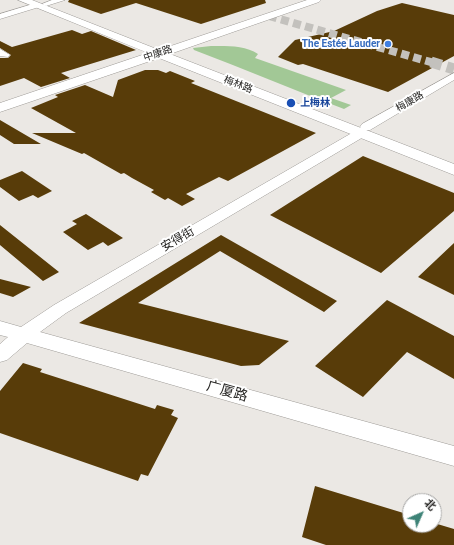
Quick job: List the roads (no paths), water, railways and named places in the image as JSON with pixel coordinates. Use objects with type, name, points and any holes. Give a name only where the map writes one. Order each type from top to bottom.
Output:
[{"type":"main road","name":"梅林路","points":[[22,0],[39,3],[360,130],[454,170]]},
{"type":"main road","name":"中康路","points":[[0,103],[160,51],[305,0]]},
{"type":"main road","name":"中康路","points":[[196,38],[316,0]]},
{"type":"main road","points":[[124,63],[140,52],[139,49],[132,46],[135,41],[164,43],[196,38]]},
{"type":"main road","points":[[124,63],[163,59],[197,66],[196,58],[180,50],[196,38]]},
{"type":"main road","name":"中康路","points":[[0,108],[124,63]]},
{"type":"main road","name":"梅林路","points":[[360,130],[454,161]]},
{"type":"street","points":[[0,17],[39,3],[61,0]]},
{"type":"street","name":"梅康路","points":[[360,130],[454,76]]},
{"type":"street","name":"安得街","points":[[0,355],[9,335],[60,309],[360,130]]},
{"type":"street","name":"广厦路","points":[[9,335],[454,456]]},
{"type":"tunnel","points":[[269,16],[434,63]]},
{"type":"tunnel","points":[[431,62],[454,69]]},
{"type":"place","name":"The Estée Lauder","points":[[388,44]]},
{"type":"place","name":"上梅林","points":[[291,103]]}]
